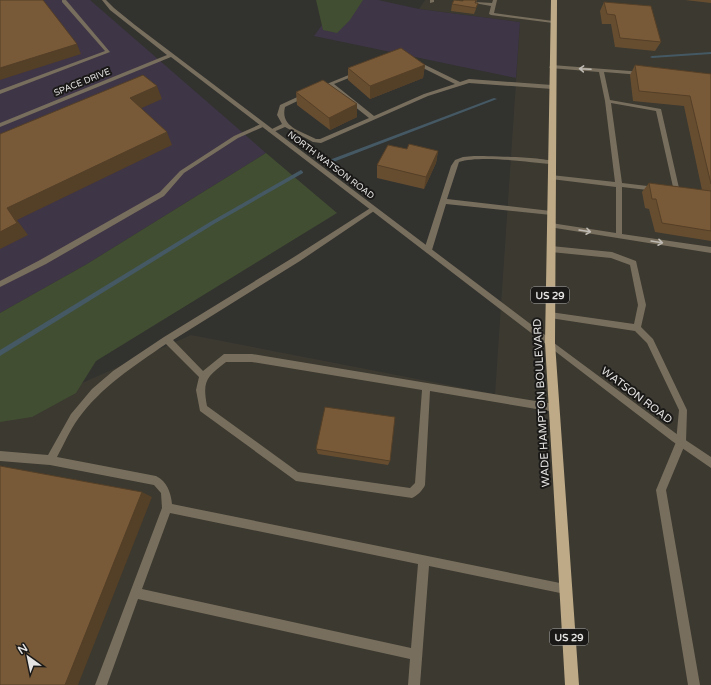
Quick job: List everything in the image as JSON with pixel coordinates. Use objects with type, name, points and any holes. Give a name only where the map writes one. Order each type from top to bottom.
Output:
[{"type":"main road","name":"WADE HAMPTON BOULEVARD","points":[[554,0],[552,67],[550,342],[572,685]]},
{"type":"street","points":[[0,92],[108,52],[64,0]]},
{"type":"street","name":"NORTH WATSON ROAD","points":[[104,0],[112,9],[171,55],[550,342]]},
{"type":"street","points":[[475,5],[493,5],[491,14],[553,22]]},
{"type":"street","name":"SPACE DRIVE","points":[[0,126],[171,55]]},
{"type":"street","points":[[409,60],[460,84]]},
{"type":"street","points":[[552,67],[649,74]]},
{"type":"street","points":[[601,70],[608,101],[619,185],[619,236]]},
{"type":"street","points":[[364,71],[330,84],[282,106],[280,115],[285,126],[315,141],[321,141],[330,139],[373,118],[426,96],[469,81],[552,88]]},
{"type":"street","points":[[330,84],[373,118]]},
{"type":"street","points":[[551,177],[672,190],[676,188],[660,110],[608,101]]},
{"type":"street","points":[[0,284],[43,262],[162,194],[182,172],[236,138],[263,125]]},
{"type":"street","points":[[271,131],[285,126]]},
{"type":"street","points":[[428,250],[454,166],[457,161],[462,159],[481,158],[551,162]]},
{"type":"street","points":[[443,201],[551,212]]},
{"type":"street","points":[[50,460],[74,417],[95,392],[116,374],[167,338],[298,259],[374,209]]},
{"type":"street","points":[[551,225],[711,250]]},
{"type":"street","points":[[550,249],[612,255],[632,263],[642,305],[637,328]]},
{"type":"street","points":[[550,315],[637,328],[650,341],[683,410],[681,442],[660,490],[694,685]]},
{"type":"street","points":[[167,338],[203,376]]},
{"type":"street","name":"WATSON ROAD","points":[[550,342],[681,442],[711,463]]},
{"type":"street","points":[[426,387],[420,484],[412,493],[296,476],[203,408],[200,392],[203,376],[224,358],[252,358],[554,408]]},
{"type":"street","points":[[0,456],[50,460],[156,481],[164,487],[167,497],[167,508],[100,685]]},
{"type":"street","points":[[167,508],[566,589]]},
{"type":"street","points":[[414,685],[424,560]]},
{"type":"street","points":[[135,593],[417,654]]},
{"type":"shaded area","points":[[17,0],[90,0],[266,153],[87,264],[0,313],[0,5]]},
{"type":"shaded area","points":[[340,0],[378,0],[419,9],[520,22],[516,78],[314,36]]},
{"type":"shaded area","points":[[425,0],[711,0],[711,685],[0,685],[0,419],[191,335],[495,394],[520,22],[419,9]]},
{"type":"green space","points":[[316,0],[363,0],[350,20],[337,33],[323,30]]},
{"type":"green space","points":[[266,153],[337,213],[96,361],[76,393],[32,417],[0,422],[0,313],[87,264]]},
{"type":"building","points":[[0,0],[43,0],[77,44],[0,68]]},
{"type":"building","points":[[454,0],[476,0],[475,3],[478,3],[476,8],[452,4]]},
{"type":"building","points":[[604,2],[651,6],[661,42],[620,38],[615,15],[607,14]]},
{"type":"building","points":[[401,48],[425,65],[370,86],[348,68]]},
{"type":"building","points":[[635,65],[711,74],[711,184],[690,96],[639,91]]},
{"type":"building","points":[[143,75],[157,86],[130,98],[167,132],[7,208],[17,223],[0,232],[0,134]]},
{"type":"building","points":[[323,80],[357,104],[329,118],[296,92]]},
{"type":"building","points":[[409,144],[438,151],[426,177],[377,165],[388,145],[407,149]]},
{"type":"building","points":[[649,183],[711,191],[711,231],[662,223],[656,199],[652,199]]},
{"type":"building","points":[[325,407],[395,417],[390,461],[316,449]]},
{"type":"building","points":[[0,466],[142,492],[65,685],[0,685]]},
{"type":"waterway","points":[[652,57],[711,53]]},
{"type":"waterway","points":[[326,163],[495,99]]},
{"type":"waterway","points":[[0,353],[212,223],[301,172]]}]
